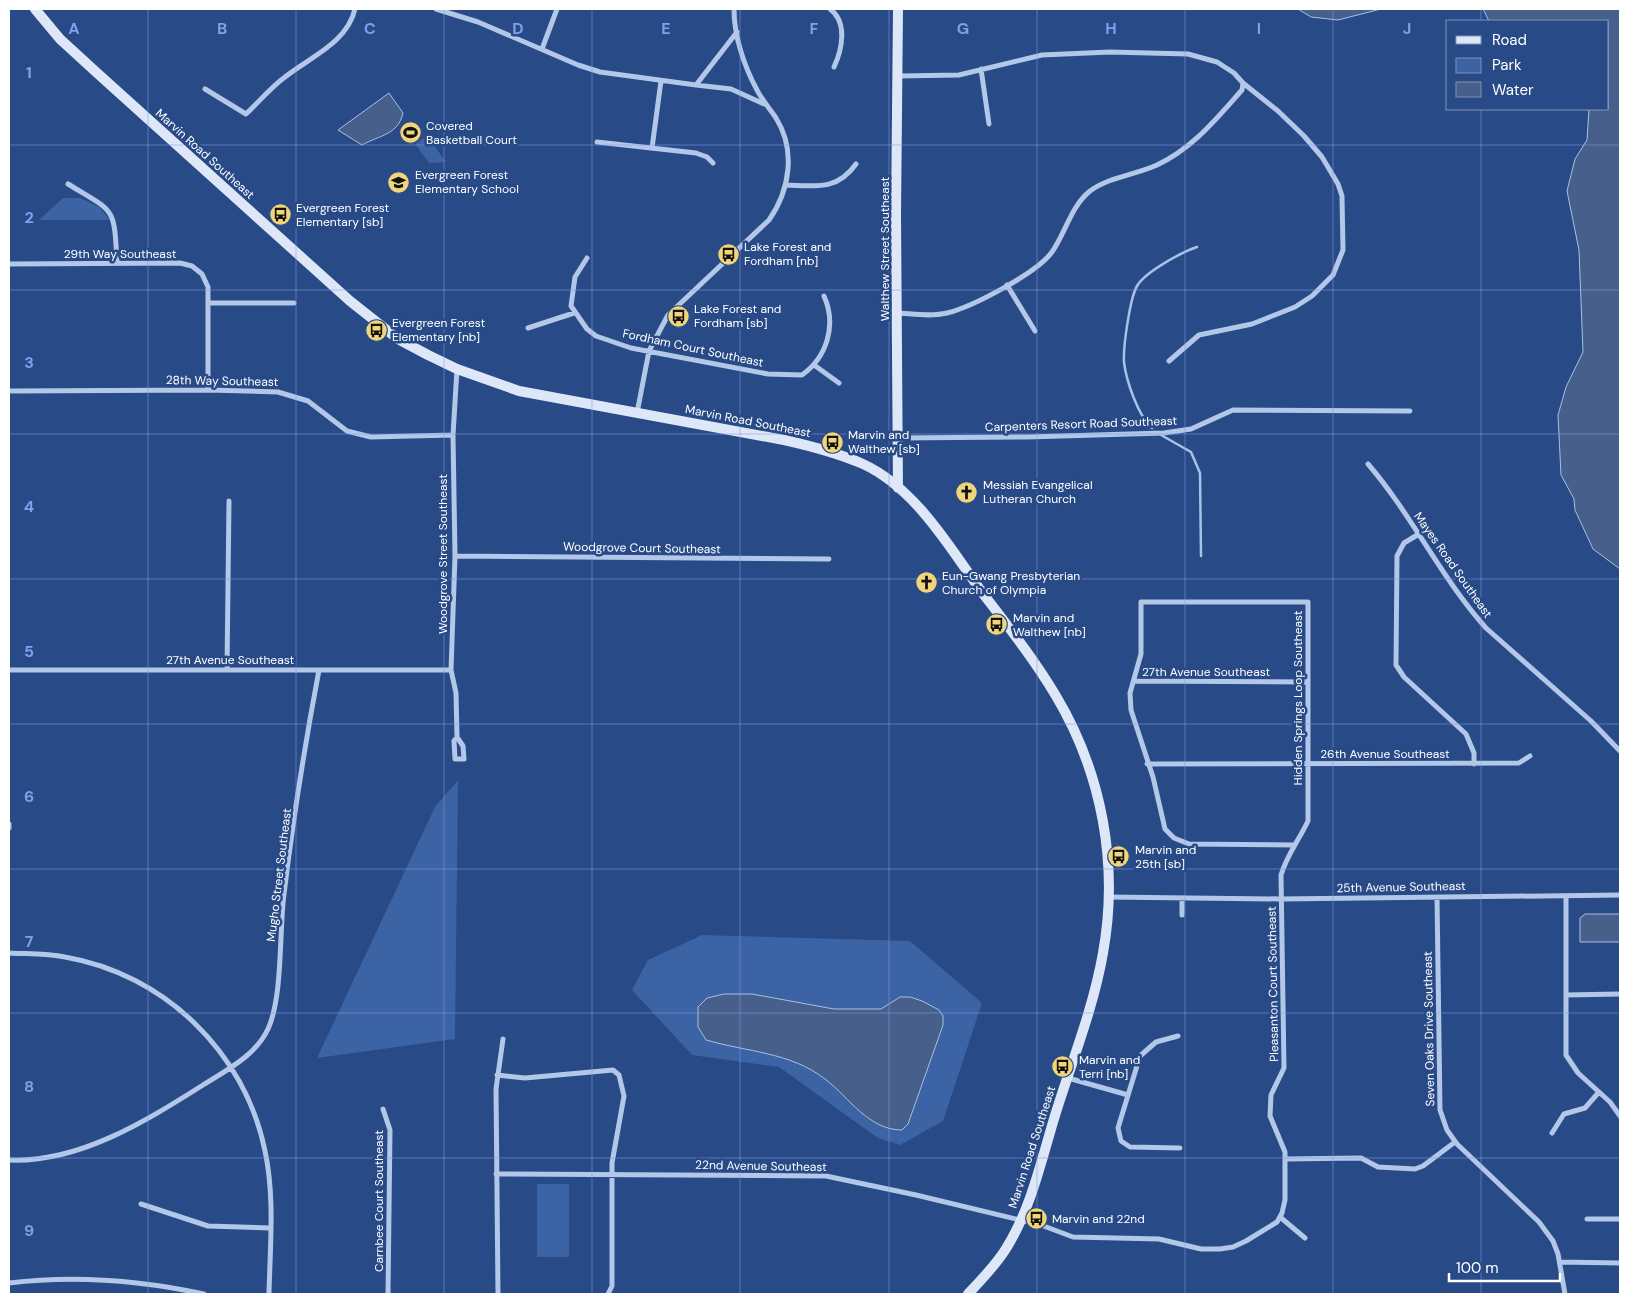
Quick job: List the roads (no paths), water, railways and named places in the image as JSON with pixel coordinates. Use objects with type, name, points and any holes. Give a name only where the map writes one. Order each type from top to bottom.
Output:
[{"type":"street","name":"Marvin Road Southeast","points":[[34,9],[60,38],[96,72],[357,307],[398,339],[457,369],[520,391],[817,448],[864,464],[898,488],[915,504],[1028,654],[1055,694],[1073,727],[1091,773],[1102,813],[1108,855],[1108,897],[1101,964],[1067,1078],[1020,1221],[999,1260],[968,1294]]},
{"type":"street","points":[[205,89],[246,114],[284,77],[332,43],[348,25],[355,9]]},
{"type":"street","points":[[436,9],[478,22],[600,72],[731,89],[765,104]]},
{"type":"street","points":[[542,49],[557,9]]},
{"type":"street","points":[[637,413],[649,352],[659,330],[675,306],[769,220],[778,207],[786,185],[788,165],[783,132],[765,104],[744,63],[734,9],[740,9]]},
{"type":"street","points":[[830,9],[834,12],[841,29],[840,55],[834,67]]},
{"type":"street","name":"Walthew Street Southeast","points":[[898,9],[898,488]]},
{"type":"street","points":[[696,85],[737,32]]},
{"type":"street","points":[[898,76],[959,75],[1042,55],[1110,52],[1188,54],[1217,62],[1240,76],[1243,84],[1242,90],[1191,144],[1156,166],[1105,183],[1086,195],[1050,255],[1037,267],[1007,285],[948,313],[931,315],[898,314]]},
{"type":"street","points":[[981,69],[989,124]]},
{"type":"street","points":[[652,148],[661,81]]},
{"type":"street","points":[[1169,361],[1199,335],[1252,324],[1295,307],[1324,286],[1339,265],[1343,232],[1342,196],[1338,184],[1322,157],[1304,136],[1278,111],[1243,84]]},
{"type":"street","points":[[597,142],[696,153],[713,163]]},
{"type":"street","points":[[786,185],[833,184],[849,174],[856,164]]},
{"type":"street","points":[[68,184],[104,204],[113,216],[118,262]]},
{"type":"street","points":[[528,328],[574,313],[571,306],[571,293],[574,277],[586,258]]},
{"type":"street","name":"29th Way Southeast","points":[[9,264],[118,262],[180,263],[192,266],[202,274],[208,287],[208,390]]},
{"type":"street","points":[[1007,285],[1035,331]]},
{"type":"street","points":[[824,296],[829,307],[830,328],[824,348],[814,365],[839,383]]},
{"type":"street","points":[[209,303],[294,303]]},
{"type":"street","name":"Fordham Court Southeast","points":[[574,313],[596,336],[649,352],[783,376],[802,375],[814,365]]},
{"type":"street","name":"Woodgrove Street Southeast","points":[[457,369],[453,436],[454,556],[451,670],[456,693],[457,737]]},
{"type":"street","name":"28th Way Southeast","points":[[9,390],[278,392],[308,401],[347,431],[370,437],[453,436]]},
{"type":"street","name":"Carpenters Resort Road Southeast","points":[[898,438],[1027,438],[1164,433],[1191,429],[1233,410],[1410,411]]},
{"type":"street","name":"Mayes Road Southeast","points":[[1368,464],[1383,481],[1472,612],[1486,628],[1591,721],[1620,751]]},
{"type":"street","points":[[227,670],[229,501]]},
{"type":"street","points":[[1420,534],[1404,543],[1397,556],[1396,665],[1404,677],[1466,734],[1474,753],[1474,764]]},
{"type":"street","name":"Woodgrove Court Southeast","points":[[454,556],[829,560]]},
{"type":"street","name":"Hidden Springs Loop Southeast","points":[[1281,899],[1281,875],[1286,858],[1295,845],[1308,821],[1308,602],[1142,602],[1142,654],[1130,693],[1131,710],[1147,764],[1153,776],[1165,829],[1174,838],[1189,844],[1295,845]]},
{"type":"street","name":"27th Avenue Southeast","points":[[9,670],[451,670]]},
{"type":"street","name":"Mugho Street Southeast","points":[[9,1160],[43,1158],[118,1134],[165,1109],[231,1067],[259,1043],[268,1028],[275,1010],[284,893],[319,670]]},
{"type":"street","name":"27th Avenue Southeast","points":[[1134,681],[1308,682]]},
{"type":"street","name":"26th Avenue Southeast","points":[[1147,764],[1474,764],[1519,763],[1530,756]]},
{"type":"street","name":"25th Avenue Southeast","points":[[1108,897],[1281,899],[1620,895]]},
{"type":"street","points":[[1566,896],[1566,1055],[1578,1073],[1599,1092],[1620,1116]]},
{"type":"street","name":"Seven Oaks Drive Southeast","points":[[1437,897],[1440,1110],[1447,1130],[1456,1142],[1539,1222],[1553,1241],[1560,1262],[1564,1294]]},
{"type":"street","points":[[1182,899],[1182,915]]},
{"type":"street","name":"Pleasanton Court Southeast","points":[[1280,1217],[1285,1200],[1285,1152],[1270,1116],[1271,1095],[1284,1068],[1281,899]]},
{"type":"street","points":[[9,953],[65,956],[106,967],[136,980],[165,998],[187,1015],[216,1046],[231,1067],[251,1105],[265,1151],[269,1173],[269,1294]]},
{"type":"street","points":[[1566,995],[1620,994]]},
{"type":"street","points":[[1178,1036],[1156,1042],[1140,1056],[1118,1128],[1121,1141],[1130,1147],[1180,1148]]},
{"type":"street","points":[[498,1294],[497,1076],[503,1039]]},
{"type":"street","points":[[497,1076],[525,1078],[613,1070],[617,1072],[623,1086],[624,1096],[614,1144],[612,1175],[612,1286],[608,1294]]},
{"type":"street","points":[[1067,1078],[1128,1095]]},
{"type":"street","points":[[1552,1133],[1564,1114],[1585,1108],[1599,1092]]},
{"type":"street","name":"Carnbee Court Southeast","points":[[384,1109],[390,1130],[388,1294]]},
{"type":"street","points":[[1285,1159],[1361,1158],[1378,1167],[1415,1169],[1423,1166],[1456,1142]]},
{"type":"street","name":"22nd Avenue Southeast","points":[[496,1174],[826,1176],[916,1195],[1020,1221],[1073,1237],[1159,1239],[1201,1249],[1233,1247],[1277,1222],[1280,1217]]},
{"type":"street","points":[[141,1204],[208,1226],[270,1228]]},
{"type":"street","points":[[1280,1217],[1305,1238]]},
{"type":"street","points":[[1587,1219],[1620,1219]]},
{"type":"street","points":[[1560,1262],[1620,1263]]},
{"type":"street","points":[[9,1283],[54,1279],[118,1281],[204,1294]]},
{"type":"water","points":[[1298,9],[1381,9],[1338,20],[1311,17]]},
{"type":"water","points":[[1483,9],[1620,9],[1620,569],[1593,549],[1575,510],[1574,499],[1561,475],[1558,415],[1566,387],[1583,352],[1579,250],[1567,191],[1575,159],[1587,140],[1589,110],[1609,110],[1609,20],[1488,20]]},
{"type":"water","points":[[389,93],[403,113],[401,120],[393,130],[362,145],[338,130]]},
{"type":"water","points":[[1585,914],[1620,914],[1620,942],[1580,942],[1580,918]]},
{"type":"water","points":[[724,994],[752,994],[834,1009],[881,1009],[900,997],[910,997],[939,1010],[943,1016],[943,1025],[908,1124],[902,1130],[890,1129],[879,1125],[869,1119],[825,1079],[797,1063],[768,1054],[706,1040],[698,1027],[698,1007],[707,998]]},
{"type":"waterway","points":[[1152,428],[1142,415],[1133,397],[1124,362],[1126,335],[1134,292],[1141,281],[1156,269],[1182,253],[1197,247]]},
{"type":"waterway","points":[[1161,435],[1191,452],[1200,473],[1201,556]]},
{"type":"place","name":"Covered Basketball Court","points":[[410,133]]},
{"type":"place","name":"Evergreen Forest Elementary School","points":[[399,182]]},
{"type":"place","name":"Evergreen Forest Elementary [sb]","points":[[280,215]]},
{"type":"place","name":"Lake Forest and Fordham [nb]","points":[[728,254]]},
{"type":"place","name":"Lake Forest and Fordham [sb]","points":[[678,316]]},
{"type":"place","name":"Evergreen Forest Elementary [nb]","points":[[376,330]]},
{"type":"place","name":"Marvin and Walthew [sb]","points":[[832,442]]},
{"type":"place","name":"Messiah Evangelical Lutheran Church","points":[[967,492]]},
{"type":"place","name":"Eun-Gwang Presbyterian Church of Olympia","points":[[926,583]]},
{"type":"place","name":"Marvin and Walthew [nb]","points":[[997,625]]},
{"type":"place","name":"Marvin and 25th [sb]","points":[[1119,857]]},
{"type":"place","name":"Marvin and Terri [nb]","points":[[1063,1067]]},
{"type":"place","name":"Marvin and 22nd","points":[[1036,1219]]}]
